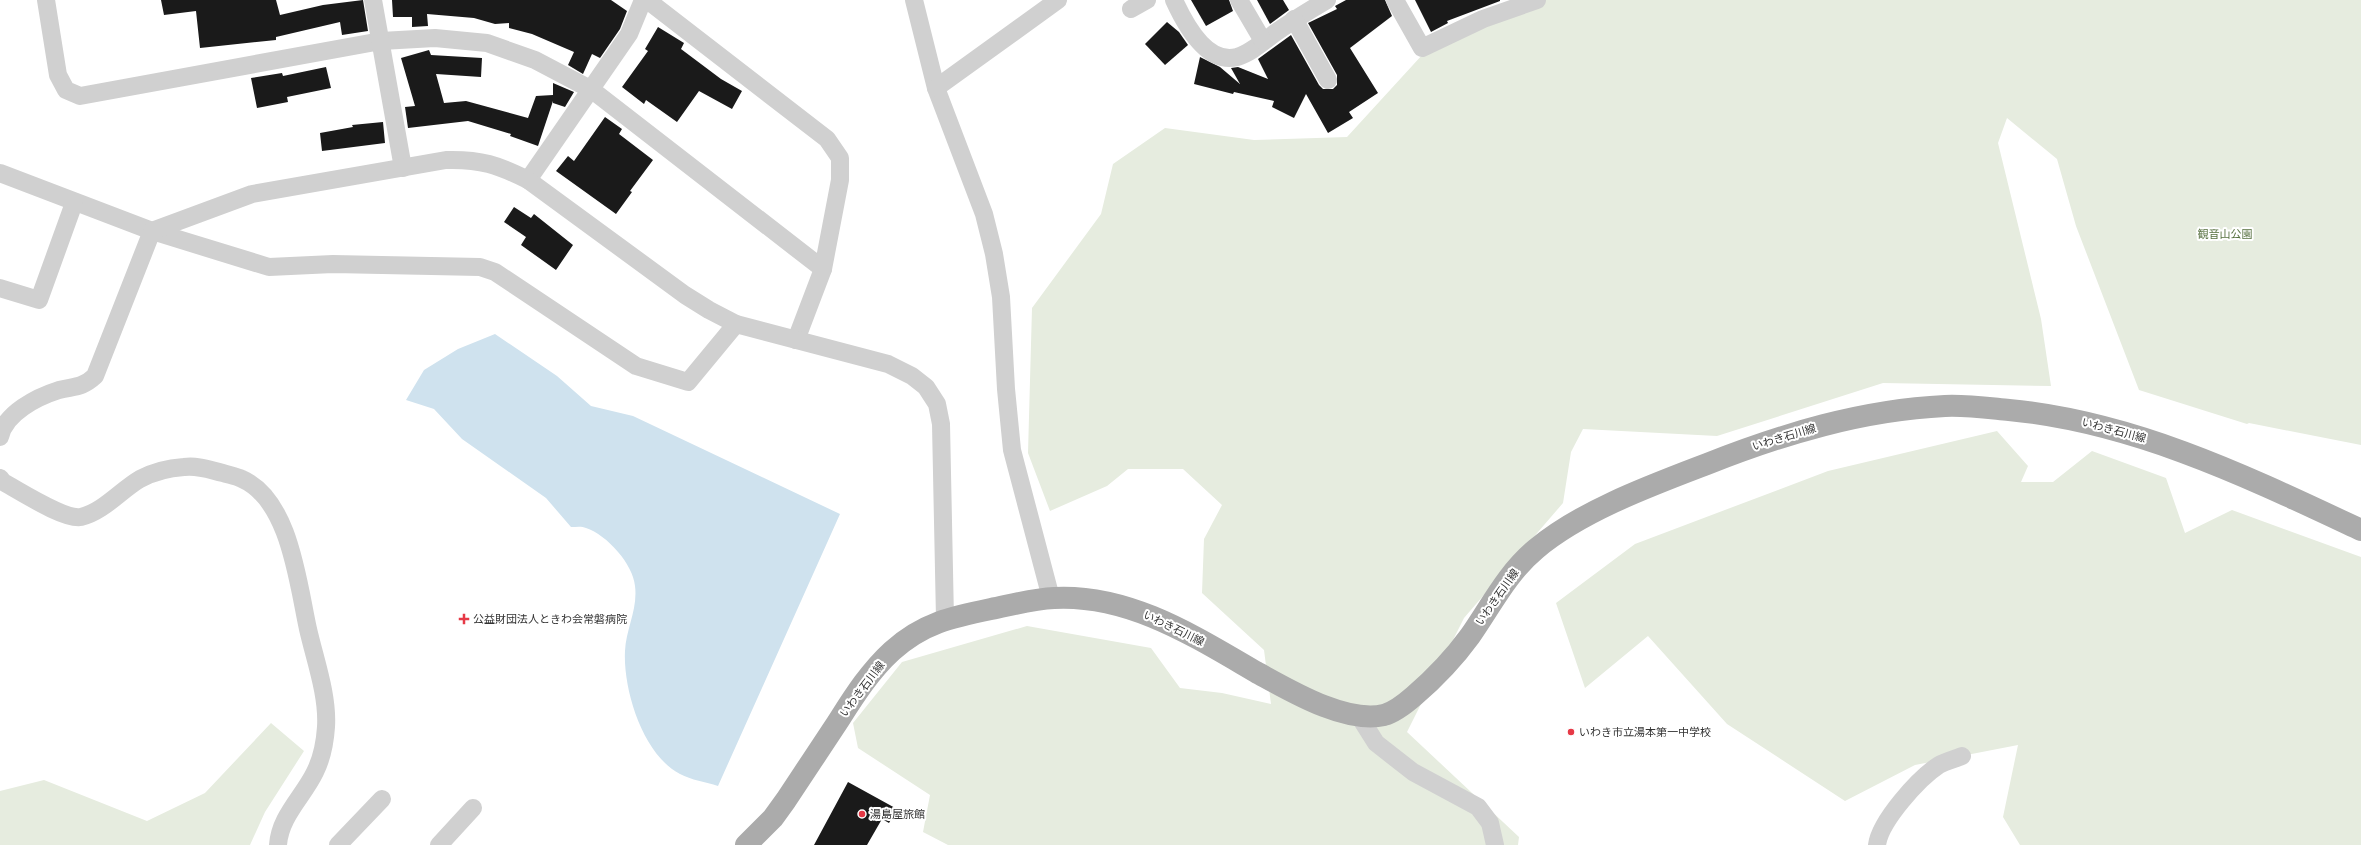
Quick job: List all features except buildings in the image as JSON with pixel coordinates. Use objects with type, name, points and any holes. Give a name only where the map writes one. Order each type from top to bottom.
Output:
[{"type":"main road","name":"いわき石川線","points":[[746,845],[773,818],[873,671],[894,649],[918,632],[945,619],[1051,598],[1107,602],[1138,610],[1184,631],[1288,689],[1328,707],[1359,716],[1383,715],[1403,706],[1436,677],[1468,639],[1510,576],[1523,560],[1542,544],[1588,516],[1653,485],[1757,444],[1859,417],[1949,406],[2052,414],[2105,426],[2167,445],[2257,482],[2361,530]]},
{"type":"street","points":[[46,0],[58,75],[66,90],[80,96],[381,41],[435,38],[487,42],[535,60],[592,90],[823,269]]},
{"type":"street","points":[[374,0],[403,168]]},
{"type":"street","points":[[528,180],[592,90],[629,34],[643,0]]},
{"type":"street","points":[[647,0],[828,139],[840,158],[840,180],[823,269],[796,340]]},
{"type":"street","points":[[914,0],[927,59],[936,88],[984,214],[994,254],[1001,297],[1006,389],[1012,450],[1051,598]]},
{"type":"street","points":[[936,88],[1058,0]]},
{"type":"street","points":[[1131,9],[1147,0]]},
{"type":"street","points":[[1174,0],[1200,45],[1207,51],[1228,58],[1236,57],[1327,0]]},
{"type":"street","points":[[1239,0],[1263,41]]},
{"type":"street","points":[[1395,0],[1422,48],[1483,19],[1509,4],[1537,0]]},
{"type":"street","points":[[1294,20],[1328,80]]},
{"type":"street","points":[[0,436],[2,426],[32,402],[58,391],[86,385],[95,376],[152,231],[252,194],[446,160],[472,159],[505,169],[528,180],[685,296],[736,324],[888,364],[912,376],[922,383],[936,404],[941,424],[945,619]]},
{"type":"street","points":[[0,173],[74,203],[152,231],[269,267],[333,264],[480,267],[495,272],[636,366],[688,382],[736,324]]},
{"type":"street","points":[[0,288],[40,300],[74,203]]},
{"type":"street","points":[[0,478],[3,482],[68,516],[81,517],[95,511],[140,479],[163,470],[186,466],[201,467],[243,479],[254,486],[275,509],[288,541],[324,699],[326,726],[323,749],[315,772],[279,831],[278,845]]},
{"type":"street","points":[[1359,716],[1376,743],[1413,772],[1478,807],[1490,823],[1496,845]]},
{"type":"street","points":[[1877,845],[1885,823],[1906,796],[1939,765],[1962,756]]},
{"type":"street","points":[[338,845],[382,800]]},
{"type":"street","points":[[439,845],[473,808]]},
{"type":"green space","name":"観音山公園","points":[[1512,0],[2361,0],[2361,445],[2249,423],[2247,424],[2139,390],[2076,226],[2057,159],[2007,118],[1998,143],[2041,319],[2051,386],[1883,383],[1717,436],[1583,429],[1571,452],[1563,503],[1464,618],[1407,732],[1519,837],[1518,845],[948,845],[923,832],[930,795],[858,748],[853,723],[902,662],[1027,626],[1151,648],[1180,688],[1222,693],[1271,704],[1264,650],[1202,593],[1204,539],[1222,505],[1183,469],[1128,469],[1107,486],[1050,511],[1028,453],[1032,308],[1101,214],[1113,164],[1165,128],[1254,140],[1347,137],[1434,42]]},
{"type":"green space","points":[[1997,431],[2028,466],[2021,482],[2053,482],[2092,451],[2166,478],[2185,533],[2232,510],[2361,557],[2361,845],[2020,845],[2003,817],[2018,745],[1915,765],[1845,801],[1727,724],[1648,636],[1585,688],[1556,603],[1635,544],[1828,471]]},
{"type":"green space","points":[[271,723],[304,751],[265,812],[250,845],[0,845],[0,791],[44,780],[147,821],[205,793]]},
{"type":"water","points":[[495,334],[557,376],[591,406],[633,416],[840,514],[718,786],[684,776],[667,765],[646,737],[638,720],[632,702],[625,667],[627,635],[635,603],[635,586],[633,577],[618,551],[594,532],[583,527],[571,527],[546,498],[462,439],[434,409],[406,400],[424,370],[458,349]]},
{"type":"place","name":"公益財団法人ときわ会常磐病院","points":[[464,619]]},
{"type":"place","name":"いわき市立湯本第一中学校","points":[[1571,732]]},
{"type":"place","name":"湯島屋旅館","points":[[862,814]]}]
